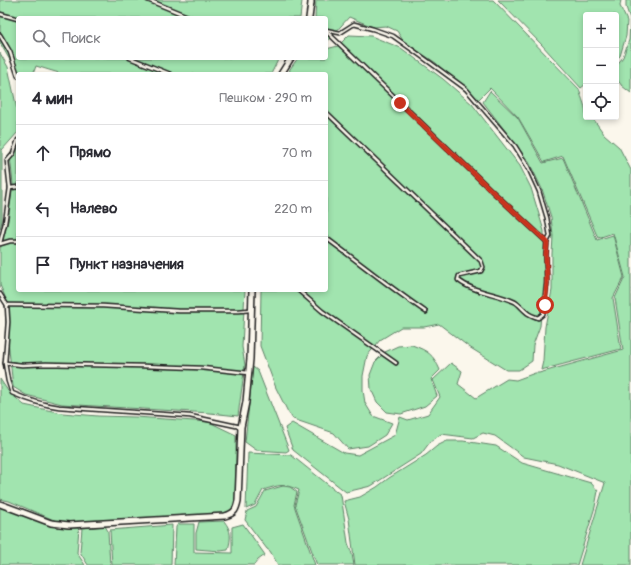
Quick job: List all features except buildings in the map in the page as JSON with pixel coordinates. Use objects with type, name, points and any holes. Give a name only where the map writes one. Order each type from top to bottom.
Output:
[{"type":"street","points":[[309,16],[311,0]]},
{"type":"street","points":[[284,72],[289,60]]},
{"type":"street","points":[[0,504],[51,523],[69,525],[226,516],[234,513],[238,501],[241,427],[246,402],[249,373],[252,292]]},
{"type":"lane","points":[[148,0],[187,16]]},
{"type":"lane","points":[[0,14],[16,18]]},
{"type":"lane","points":[[328,30],[340,33],[354,24],[393,36],[466,89],[511,141],[528,167],[539,191],[547,218],[550,236],[547,242],[547,283],[543,314],[538,318],[529,314],[516,303],[475,289],[458,280],[459,276],[481,271],[483,267],[481,261],[328,114]]},
{"type":"lane","points":[[328,32],[493,192],[547,242]]},
{"type":"lane","points":[[0,35],[10,52],[17,72]]},
{"type":"lane","points":[[135,60],[165,72]]},
{"type":"lane","points":[[16,146],[13,154],[7,161],[10,188],[5,223],[0,243],[16,241]]},
{"type":"lane","points":[[10,188],[16,187]]},
{"type":"lane","points":[[328,239],[399,294],[426,312]]},
{"type":"lane","points":[[300,292],[328,315],[396,364]]},
{"type":"lane","points":[[0,294],[7,305],[8,322],[5,364],[12,393],[31,401],[60,408],[190,416],[241,427]]},
{"type":"lane","points":[[7,305],[103,306],[179,311],[251,310]]},
{"type":"lane","points":[[5,364],[201,368],[249,373]]},
{"type":"green space","points":[[0,0],[302,0],[300,16],[16,16],[16,60],[278,60],[272,72],[56,72],[36,66],[34,72],[17,72],[0,43]]},
{"type":"green space","points":[[316,0],[493,0],[579,89],[583,100],[583,120],[594,120],[604,134],[619,147],[631,170],[631,565],[580,565],[605,483],[558,464],[524,457],[495,436],[483,433],[473,438],[441,434],[430,442],[421,454],[371,486],[346,492],[293,450],[285,428],[292,423],[344,453],[358,455],[395,435],[400,417],[408,420],[428,414],[440,397],[433,380],[451,363],[462,371],[458,384],[476,398],[507,379],[516,380],[535,373],[623,350],[615,298],[625,277],[613,233],[598,238],[563,156],[544,162],[518,117],[490,88],[476,102],[436,63],[404,42],[397,31],[386,26],[373,27],[349,17],[328,41],[328,16],[315,16]]},
{"type":"green space","points":[[498,0],[621,0],[620,6],[627,21],[626,36],[619,57],[619,12],[583,12],[583,86],[581,88]]},
{"type":"green space","points":[[626,0],[631,0],[631,93],[619,82],[619,62],[623,57],[629,40],[630,19],[626,7]]},
{"type":"green space","points":[[349,35],[371,36],[401,48],[443,79],[472,104],[520,166],[531,188],[544,231],[544,280],[540,326],[533,345],[532,361],[519,370],[506,370],[469,347],[439,324],[424,327],[401,327],[380,340],[367,356],[363,376],[365,403],[373,416],[392,423],[385,435],[368,446],[348,449],[334,433],[293,419],[276,388],[260,346],[261,292],[328,292],[328,72],[289,72],[297,60],[328,60],[328,48],[338,46]]},
{"type":"green space","points":[[0,53],[8,67],[16,105],[16,134],[2,150],[2,221],[0,229]]},
{"type":"green space","points":[[490,91],[518,118],[543,163],[563,158],[597,240],[613,235],[624,277],[613,298],[621,349],[541,370],[545,327],[552,290],[553,236],[551,217],[542,189],[529,162],[483,102]]},
{"type":"green space","points":[[16,145],[16,292],[245,292],[242,347],[245,365],[238,416],[62,404],[26,395],[13,387],[6,322],[6,299],[0,285],[0,249],[8,221],[13,184],[10,155]]},
{"type":"green space","points":[[412,345],[429,354],[440,370],[431,379],[437,396],[425,406],[401,414],[387,412],[377,402],[371,389],[370,375],[375,362],[385,352],[398,346]]},
{"type":"green space","points":[[253,367],[258,371],[289,450],[286,452],[256,450],[245,442]]},
{"type":"green space","points":[[0,379],[8,391],[24,405],[62,413],[209,422],[236,435],[236,504],[228,515],[73,524],[54,520],[9,501],[0,499]]},
{"type":"green space","points":[[447,441],[463,441],[496,446],[522,463],[591,483],[598,491],[595,507],[577,565],[355,565],[349,519],[344,501],[360,497],[426,455],[437,446]]},
{"type":"green space","points":[[248,453],[291,455],[341,495],[348,543],[354,565],[317,565],[295,505],[299,490],[289,486],[281,486],[263,490],[255,505],[246,509]]},
{"type":"green space","points":[[283,486],[290,487],[297,492],[294,505],[315,565],[278,565],[270,551],[245,520],[247,511],[256,507],[265,491]]},
{"type":"green space","points":[[0,506],[43,522],[67,528],[79,528],[77,553],[85,565],[0,565]]},
{"type":"green space","points":[[224,521],[230,535],[228,550],[220,551],[196,549],[196,533],[199,522]]},
{"type":"green space","points":[[178,524],[194,524],[194,552],[232,553],[232,527],[243,524],[265,555],[254,565],[174,565],[176,527]]},
{"type":"green space","points":[[172,525],[171,565],[112,565],[110,530]]},
{"type":"green space","points":[[105,526],[108,531],[110,565],[88,565],[80,552],[82,528]]},
{"type":"route","points":[[400,103],[547,242],[547,283],[545,305]]}]
